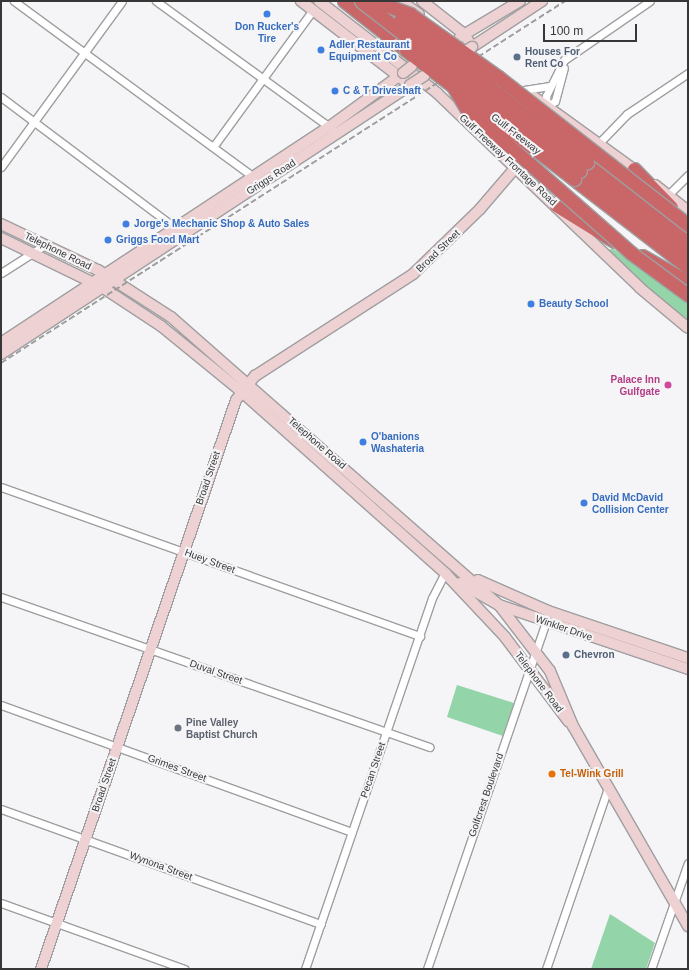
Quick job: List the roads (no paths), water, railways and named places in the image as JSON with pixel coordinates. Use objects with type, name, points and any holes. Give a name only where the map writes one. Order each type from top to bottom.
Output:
[{"type":"highway","name":"Gulf Freeway","points":[[344,1],[451,84],[580,171],[688,239]]},
{"type":"highway","name":"Gulf Freeway","points":[[361,1],[688,254]]},
{"type":"highway","name":"Gulf Freeway","points":[[379,2],[580,171],[688,267]]},
{"type":"highway","points":[[379,2],[410,14],[498,77],[688,224]]},
{"type":"highway","points":[[451,84],[471,113],[631,253],[688,295]]},
{"type":"highway","points":[[634,169],[688,224]]},
{"type":"highway","points":[[556,205],[588,228],[688,282]]},
{"type":"main road","points":[[301,1],[401,75],[410,85]]},
{"type":"main road","name":"Gulf Freeway Frontage Road","points":[[319,1],[436,93],[556,205],[640,288],[688,328]]},
{"type":"main road","points":[[401,1],[669,194],[688,211]]},
{"type":"main road","points":[[422,1],[462,36],[472,47]]},
{"type":"main road","name":"Griggs Road","points":[[1,342],[175,226],[329,127],[412,66],[520,1]]},
{"type":"main road","name":"Griggs Road","points":[[1,354],[410,85],[472,47],[542,1]]},
{"type":"main road","name":"Broad Street","points":[[41,969],[87,839],[226,426],[242,392],[255,376],[413,274],[480,209],[516,167],[547,107]]},
{"type":"main road","name":"Telephone Road","points":[[1,224],[114,279],[171,317],[470,576],[500,605],[536,650],[550,671],[573,726],[688,926]]},
{"type":"main road","name":"Telephone Road","points":[[1,238],[33,252],[102,287],[161,326],[242,392],[445,573],[529,669],[573,726]]},
{"type":"main road","name":"Winkler Drive","points":[[445,573],[500,605],[546,622],[688,669]]},
{"type":"main road","name":"Winkler Drive","points":[[470,576],[548,611],[683,656]]},
{"type":"main road","points":[[546,622],[548,611]]},
{"type":"main road","points":[[611,643],[614,633]]},
{"type":"main road","points":[[674,665],[683,656]]},
{"type":"street","points":[[14,1],[262,183]]},
{"type":"street","points":[[1,167],[122,1]]},
{"type":"street","points":[[156,1],[337,134]]},
{"type":"street","points":[[547,107],[550,86],[564,60],[573,52],[650,1]]},
{"type":"street","points":[[213,147],[313,10]]},
{"type":"street","points":[[547,107],[555,101],[561,74],[573,52]]},
{"type":"street","points":[[599,143],[627,114],[688,73]]},
{"type":"street","points":[[524,90],[550,86]]},
{"type":"street","points":[[1,97],[175,226],[182,234]]},
{"type":"street","points":[[669,194],[688,175]]},
{"type":"street","points":[[1,273],[45,245]]},
{"type":"street","name":"Huey Street","points":[[1,487],[420,636]]},
{"type":"street","name":"Pecan Street","points":[[305,969],[432,598],[445,573]]},
{"type":"street","name":"Duval Street","points":[[1,597],[430,747]]},
{"type":"street","name":"Golfcrest Boulevard","points":[[427,969],[546,622]]},
{"type":"street","name":"Grimes Street","points":[[1,706],[352,832]]},
{"type":"street","points":[[546,969],[608,788]]},
{"type":"street","name":"Wynona Street","points":[[1,809],[321,924]]},
{"type":"street","points":[[651,969],[688,863]]},
{"type":"street","points":[[1,903],[184,969]]},
{"type":"railway","points":[[1,363],[565,1]]},
{"type":"place","name":"Don Rucker's Tire","points":[[267,14]]},
{"type":"place","name":"Adler Restaurant Equipment Co","points":[[321,50]]},
{"type":"place","name":"Houses For Rent Co","points":[[517,57]]},
{"type":"place","name":"C & T Driveshaft","points":[[335,91]]},
{"type":"place","name":"Jorge's Mechanic Shop & Auto Sales","points":[[126,224]]},
{"type":"place","name":"Griggs Food Mart","points":[[108,240]]},
{"type":"place","name":"Beauty School","points":[[531,304]]},
{"type":"place","name":"Palace Inn Gulfgate","points":[[668,385]]},
{"type":"place","name":"O'banions Washateria","points":[[363,442]]},
{"type":"place","name":"David McDavid Collision Center","points":[[584,503]]},
{"type":"place","name":"Chevron","points":[[566,655]]},
{"type":"place","name":"Pine Valley Baptist Church","points":[[178,728]]},
{"type":"place","name":"Tel-Wink Grill","points":[[552,774]]}]
